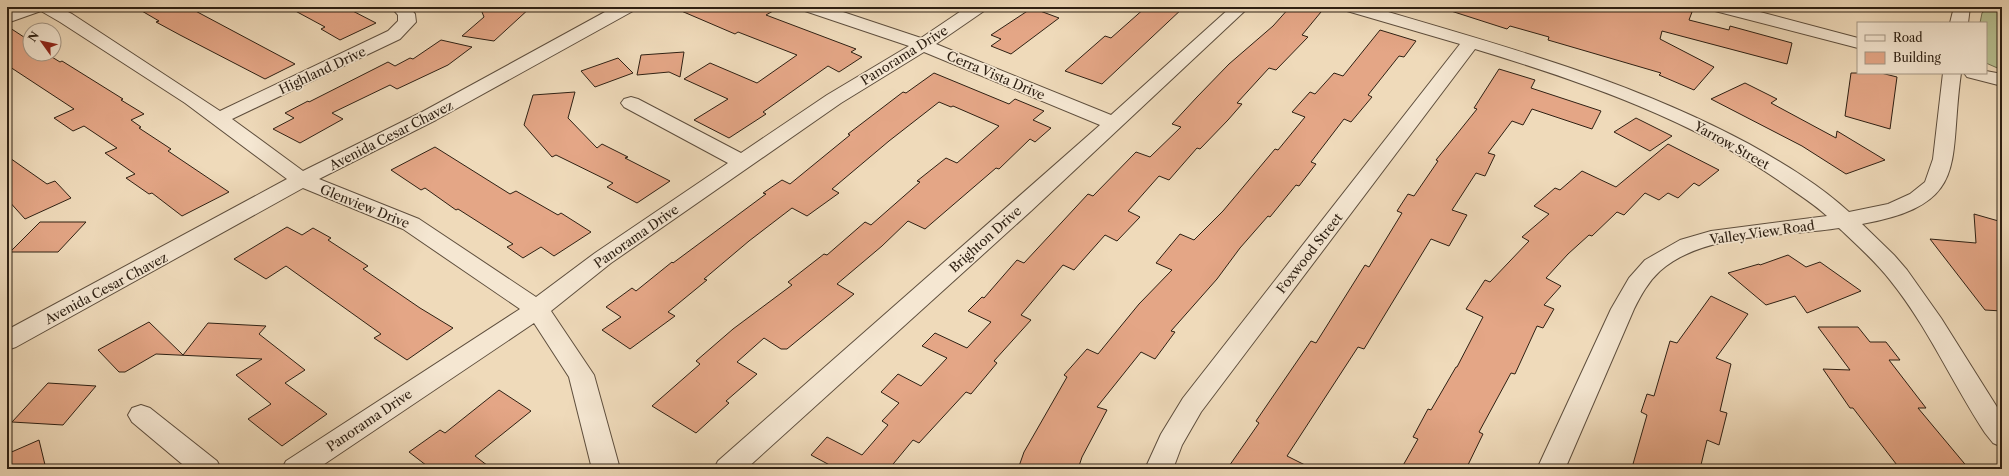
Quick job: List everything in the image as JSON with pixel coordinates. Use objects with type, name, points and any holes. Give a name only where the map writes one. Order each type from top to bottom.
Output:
[{"type":"street","points":[[7,18],[37,7]]},
{"type":"street","name":"Glenview Drive","points":[[44,7],[79,26],[192,99],[302,180],[411,224],[537,309],[581,375],[606,469]]},
{"type":"street","name":"Highland Drive","points":[[218,119],[394,35],[401,29],[407,18],[406,14],[399,7]]},
{"type":"street","name":"Avenida Cesar Chavez","points":[[7,341],[302,180],[429,116],[627,7]]},
{"type":"street","name":"Cerra Vista Drive","points":[[811,7],[923,45],[1113,123]]},
{"type":"street","name":"Panorama Drive","points":[[296,469],[537,309],[603,258],[834,99],[923,45],[978,7]]},
{"type":"street","name":"Brighton Drive","points":[[728,469],[1023,206],[1241,7]]},
{"type":"street","name":"Yarrow Street","points":[[1353,7],[1612,88],[1659,106],[1741,148],[1779,171],[1844,220],[1886,260],[1912,292],[1942,338],[1973,393],[2002,436]]},
{"type":"street","points":[[1722,7],[1857,43]]},
{"type":"street","points":[[1959,22],[1962,7]]},
{"type":"street","name":"Foxwood Street","points":[[1159,469],[1170,442],[1192,405],[1470,43]]},
{"type":"street","name":"Valley View Road","points":[[1551,469],[1621,314],[1638,283],[1652,266],[1672,253],[1710,238],[1733,233],[1844,220],[1880,214],[1903,207],[1918,200],[1933,187],[1943,165],[1952,74]]},
{"type":"street","points":[[1977,74],[2002,80]]},
{"type":"street","points":[[631,103],[742,162]]},
{"type":"street","points":[[141,415],[207,469]]},
{"type":"green space","points":[[1989,7],[2002,7],[2002,70],[1987,63],[1987,22],[1980,22],[1982,13]]},
{"type":"building","points":[[135,7],[188,7],[295,64],[265,79],[156,22],[159,21]]},
{"type":"building","points":[[288,7],[345,7],[376,23],[340,40],[321,29],[325,27]]},
{"type":"building","points":[[480,7],[531,7],[494,41],[462,36],[484,17]]},
{"type":"building","points":[[672,7],[780,7],[766,15],[856,49],[851,52],[862,57],[839,72],[828,66],[763,112],[766,114],[729,138],[694,120],[728,99],[684,79],[710,63],[757,83],[797,55],[738,32],[735,34]]},
{"type":"building","points":[[1146,7],[1184,7],[1102,84],[1065,71],[1105,36],[1111,38]]},
{"type":"building","points":[[1290,7],[1303,7],[1321,12],[1302,35],[1308,37],[1276,70],[1269,68],[1237,103],[1242,104],[1228,120],[1200,149],[1197,148],[1169,180],[1159,176],[1128,211],[1140,217],[1117,241],[1105,235],[1074,270],[1063,265],[1021,315],[1031,320],[994,361],[997,363],[971,394],[966,392],[919,443],[913,440],[889,469],[837,469],[811,455],[827,437],[862,455],[888,425],[882,421],[899,403],[881,392],[898,374],[921,386],[947,358],[922,346],[935,333],[967,348],[991,322],[968,311],[982,297],[984,298],[1017,260],[1024,263],[1088,194],[1093,196],[1136,152],[1150,157],[1181,127],[1172,124],[1197,97],[1229,64],[1273,26]]},
{"type":"building","points":[[1451,7],[1672,7],[1692,12],[1689,20],[1729,30],[1730,26],[1792,43],[1787,64],[1662,31],[1660,39],[1714,67],[1694,90],[1659,75],[1661,73],[1548,40],[1549,37],[1510,26],[1507,29],[1451,11]]},
{"type":"building","points":[[1032,8],[1059,18],[1011,54],[991,46],[1001,39],[991,35]]},
{"type":"building","points":[[7,26],[22,36],[22,62],[62,61],[123,99],[121,100],[144,114],[131,120],[141,127],[139,128],[171,149],[168,151],[229,192],[182,216],[152,193],[149,194],[126,178],[135,174],[105,153],[117,148],[84,126],[73,131],[54,118],[74,109],[7,65]]},
{"type":"building","points":[[1380,30],[1416,41],[1404,57],[1399,56],[1368,95],[1372,97],[1351,122],[1344,119],[1311,162],[1316,164],[1299,186],[1296,185],[1270,217],[1268,216],[1240,248],[1217,279],[1171,331],[1175,332],[1155,359],[1141,352],[1097,407],[1107,410],[1082,457],[1078,469],[1018,469],[1024,452],[1067,377],[1064,375],[1087,349],[1098,354],[1139,304],[1172,270],[1156,263],[1180,234],[1194,240],[1223,211],[1275,149],[1278,150],[1305,117],[1292,112],[1310,92],[1315,94],[1334,73],[1343,76]]},
{"type":"building","points":[[441,40],[472,47],[448,65],[397,89],[390,85],[332,113],[343,119],[300,143],[273,129],[294,118],[285,113],[388,62],[395,66],[410,58],[413,59]]},
{"type":"building","points":[[684,52],[680,77],[669,72],[637,75],[641,55]]},
{"type":"building","points":[[618,58],[633,73],[595,87],[581,71]]},
{"type":"building","points":[[1499,69],[1535,80],[1531,88],[1601,111],[1592,129],[1532,109],[1523,125],[1512,121],[1488,153],[1495,155],[1485,176],[1476,173],[1452,210],[1467,215],[1449,246],[1431,239],[1364,349],[1358,347],[1287,456],[1313,469],[1227,469],[1259,423],[1256,421],[1311,341],[1316,343],[1365,265],[1369,267],[1402,213],[1397,211],[1408,194],[1414,196],[1438,161],[1436,160],[1477,109],[1474,108]]},
{"type":"building","points":[[934,73],[1009,104],[1015,99],[1044,111],[1033,120],[1051,128],[1035,142],[1030,139],[999,169],[996,168],[925,229],[908,221],[882,246],[837,284],[854,294],[787,349],[781,349],[764,338],[737,362],[757,374],[726,401],[729,403],[696,433],[652,406],[700,364],[696,361],[733,329],[792,285],[788,282],[824,254],[827,255],[865,222],[871,225],[920,182],[917,181],[946,158],[957,163],[999,126],[953,106],[951,107],[939,102],[889,141],[832,189],[839,193],[807,216],[792,208],[749,241],[704,279],[707,280],[668,312],[675,316],[630,349],[602,330],[621,317],[606,307],[632,288],[636,291],[672,262],[673,263],[766,194],[763,193],[782,180],[790,184],[850,135],[848,134],[903,92],[906,93]]},
{"type":"building","points":[[1851,73],[1885,74],[1897,77],[1890,129],[1845,116]]},
{"type":"building","points":[[1745,83],[1777,99],[1771,103],[1836,138],[1837,131],[1885,160],[1846,174],[1802,146],[1711,99]]},
{"type":"building","points":[[575,92],[568,118],[597,148],[602,144],[628,157],[625,158],[670,181],[637,203],[607,187],[613,183],[556,155],[552,157],[524,125],[533,95]]},
{"type":"building","points":[[1636,118],[1672,136],[1650,151],[1614,132]]},
{"type":"building","points":[[1668,144],[1719,170],[1699,186],[1694,183],[1678,198],[1668,193],[1659,200],[1645,193],[1624,215],[1617,212],[1592,236],[1589,235],[1568,254],[1546,278],[1561,286],[1544,305],[1554,309],[1543,328],[1537,326],[1515,374],[1511,373],[1479,432],[1483,434],[1466,469],[1401,469],[1418,439],[1413,437],[1428,409],[1431,410],[1457,367],[1483,317],[1466,309],[1485,280],[1490,282],[1529,241],[1522,237],[1549,214],[1534,206],[1555,188],[1560,190],[1582,171],[1616,187]]},
{"type":"building","points":[[435,147],[510,194],[516,191],[558,215],[561,213],[591,232],[554,256],[541,247],[523,258],[507,247],[513,244],[458,209],[456,210],[425,188],[421,190],[391,170]]},
{"type":"building","points":[[7,156],[47,184],[55,181],[71,198],[25,219],[7,199]]},
{"type":"building","points":[[1974,214],[2002,222],[2002,311],[1985,310],[1930,239],[1976,243]]},
{"type":"building","points":[[40,222],[86,222],[58,252],[10,252]]},
{"type":"building","points":[[287,227],[302,235],[313,228],[331,238],[328,240],[368,266],[363,269],[420,308],[453,328],[407,360],[374,338],[381,334],[286,266],[266,279],[234,259]]},
{"type":"building","points":[[1788,255],[1806,267],[1820,262],[1861,291],[1807,313],[1795,296],[1766,305],[1728,273],[1759,264],[1760,265]]},
{"type":"building","points":[[1711,296],[1748,314],[1716,358],[1731,364],[1720,411],[1727,413],[1719,445],[1707,440],[1700,469],[1645,469],[1633,464],[1647,415],[1641,412],[1647,394],[1654,396],[1670,341],[1677,343]]},
{"type":"building","points":[[149,322],[183,355],[208,323],[266,326],[259,334],[305,370],[285,383],[327,414],[282,446],[248,419],[271,404],[236,375],[262,359],[156,354],[125,372],[119,372],[98,350]]},
{"type":"building","points":[[1818,327],[1858,327],[1870,342],[1886,342],[1900,360],[1889,360],[1926,408],[1918,408],[1969,469],[1900,469],[1853,408],[1850,408],[1823,369],[1850,370]]},
{"type":"building","points":[[48,383],[96,386],[63,425],[12,422]]},
{"type":"building","points":[[499,390],[531,411],[475,456],[492,469],[431,469],[409,452],[440,430],[445,433]]},
{"type":"building","points":[[39,440],[46,469],[7,469],[7,454]]}]
